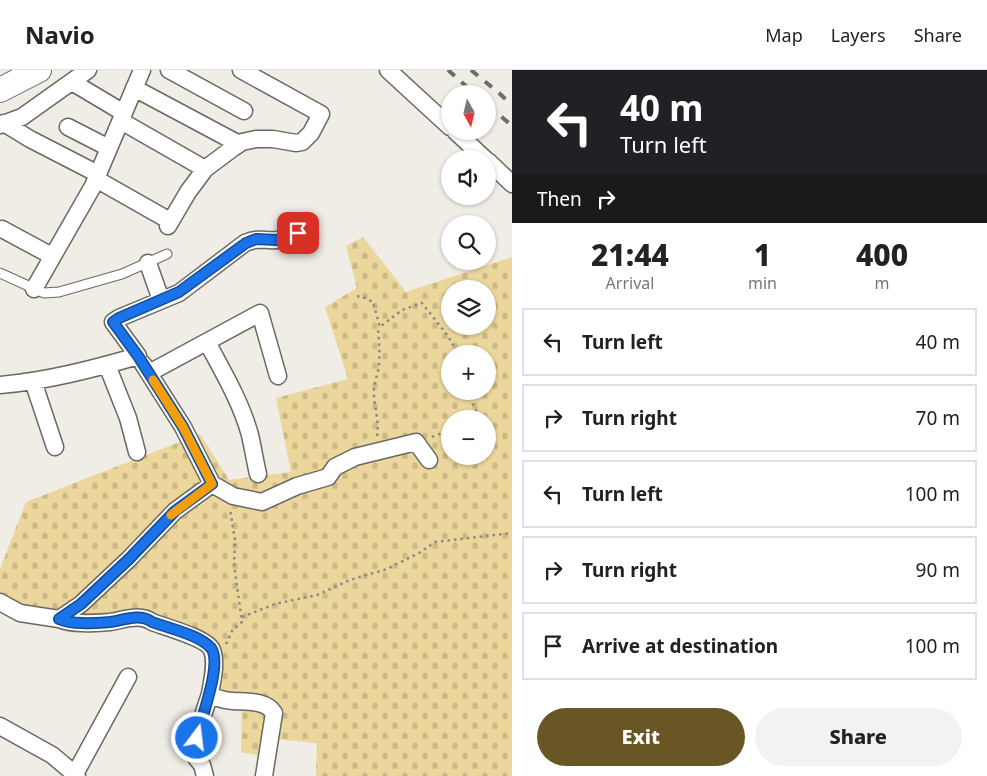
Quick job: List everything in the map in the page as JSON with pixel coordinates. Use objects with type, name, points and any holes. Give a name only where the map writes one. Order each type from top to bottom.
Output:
[{"type":"street","points":[[0,90],[39,70]]},
{"type":"street","points":[[2,124],[22,117],[88,70]]},
{"type":"street","points":[[34,289],[97,177],[142,70]]},
{"type":"street","points":[[169,70],[244,111]]},
{"type":"street","points":[[2,124],[97,177],[169,224],[188,192],[205,169],[239,144],[256,139],[302,142],[311,133],[321,114],[241,70]]},
{"type":"street","points":[[388,70],[441,118]]},
{"type":"street","points":[[72,82],[122,117],[205,169]]},
{"type":"street","points":[[134,88],[239,144]]},
{"type":"street","points":[[68,127],[109,148]]},
{"type":"street","points":[[465,140],[475,150]]},
{"type":"street","points":[[496,169],[512,184]]},
{"type":"street","points":[[309,224],[298,233],[288,237],[277,240],[256,239],[246,243],[179,292],[113,322],[138,356],[183,427],[212,484],[233,496],[262,502],[297,486],[328,478],[335,467],[354,457],[416,442],[429,460]]},
{"type":"street","points":[[2,229],[52,256]]},
{"type":"street","points":[[148,263],[161,300]]},
{"type":"street","points":[[149,373],[260,313],[278,376]]},
{"type":"street","points":[[207,342],[231,386],[250,434],[258,474]]},
{"type":"street","points":[[0,385],[33,381],[138,356]]},
{"type":"street","points":[[106,365],[128,418],[136,452]]},
{"type":"street","points":[[33,381],[54,447]]},
{"type":"street","points":[[59,619],[81,604],[129,559],[175,511],[212,484]]},
{"type":"street","points":[[0,602],[20,613],[71,622],[110,622],[139,617],[147,618],[152,622],[196,638],[210,648],[214,669],[210,694],[199,727],[195,749],[197,759],[202,765],[205,776]]},
{"type":"street","points":[[0,726],[52,756],[76,775],[128,677]]},
{"type":"street","points":[[210,694],[213,697],[233,701],[247,701],[272,709],[274,713],[264,776]]},
{"type":"lane","points":[[0,273],[44,293],[59,292],[122,274],[167,254]]},
{"type":"path","points":[[357,296],[374,302],[380,327],[378,329],[380,347],[379,367],[374,386],[374,407],[379,425],[376,443],[378,452]]},
{"type":"path","points":[[380,327],[402,310],[422,303],[453,345]]},
{"type":"path","points":[[416,442],[441,433]]},
{"type":"path","points":[[224,648],[233,629],[242,622],[234,565],[235,540],[229,506]]},
{"type":"path","points":[[242,617],[275,604],[317,595],[350,580],[386,569],[421,552],[435,542],[512,533]]},
{"type":"green space","points":[[363,237],[406,292],[441,280],[441,335],[496,335],[496,280],[442,280],[473,270],[496,270],[496,262],[512,257],[512,776],[316,776],[317,743],[274,739],[262,756],[241,752],[242,696],[213,686],[207,651],[133,623],[79,632],[0,593],[0,569],[26,502],[200,434],[229,480],[291,472],[276,398],[348,379],[325,307],[357,288],[346,246]]},
{"type":"railway","points":[[448,70],[465,85]]},
{"type":"railway","points":[[471,70],[512,105]]},
{"type":"railway","points":[[496,112],[512,126]]},
{"type":"slow traffic","points":[[153,380],[183,427],[212,484],[171,515]]},
{"type":"route","points":[[197,738],[210,694],[214,669],[210,648],[196,638],[152,622],[147,618],[139,617],[110,622],[71,622],[59,619],[81,604],[129,559],[175,511],[212,484],[183,427],[138,356],[113,322],[179,292],[246,243],[256,239],[277,240],[298,233]]}]
